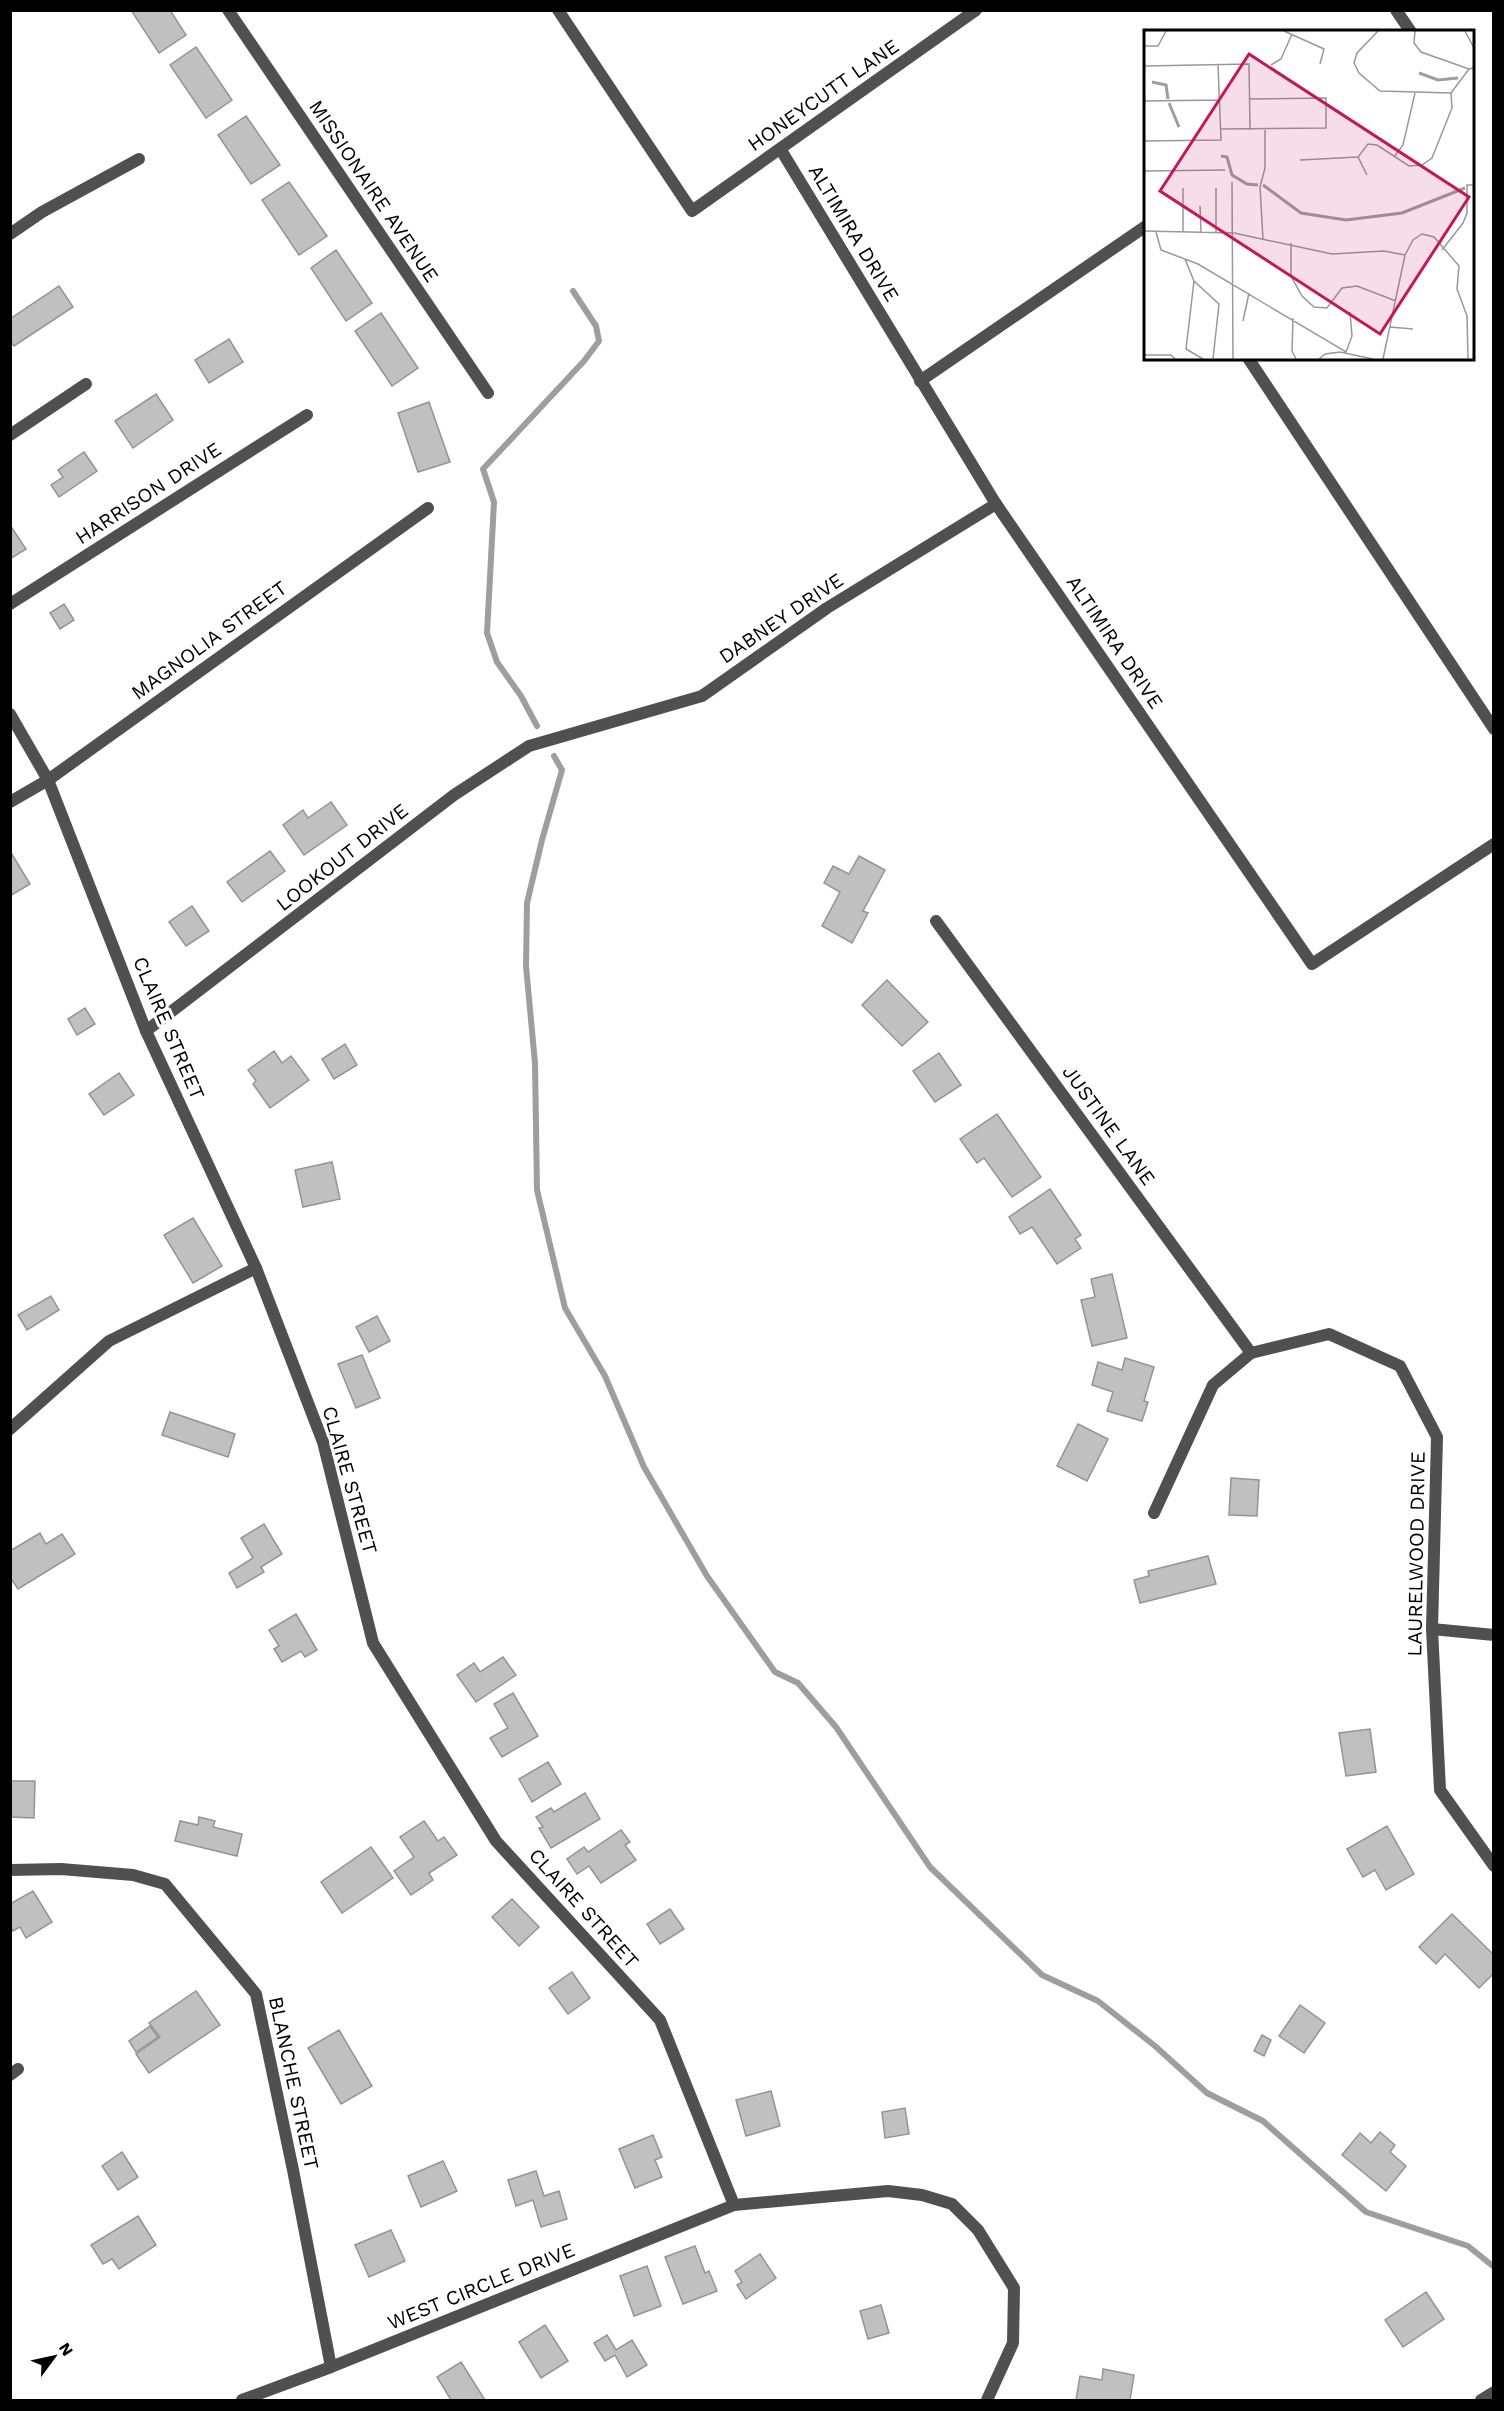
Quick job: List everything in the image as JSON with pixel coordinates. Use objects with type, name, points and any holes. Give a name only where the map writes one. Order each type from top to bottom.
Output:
[{"type":"street","name":"MISSIONAIRE AVENUE","points":[[228,10],[488,393]]},
{"type":"street","name":"HONEYCUTT LANE","points":[[558,10],[692,211],[976,10]]},
{"type":"street","points":[[1396,10],[1410,30]]},
{"type":"street","name":"ALTIMIRA DRIVE","points":[[781,150],[996,504],[1312,964],[1494,844]]},
{"type":"street","points":[[10,234],[42,213],[139,159]]},
{"type":"street","points":[[920,381],[1144,227]]},
{"type":"street","points":[[1249,360],[1494,729]]},
{"type":"street","points":[[10,435],[86,384]]},
{"type":"street","name":"HARRISON DRIVE","points":[[10,604],[307,415]]},
{"type":"street","name":"DABNEY DRIVE","points":[[573,732],[702,696],[827,608],[996,504]]},
{"type":"street","name":"MAGNOLIA STREET","points":[[10,802],[48,780],[428,508]]},
{"type":"street","name":"CLAIRE STREET","points":[[10,714],[48,780],[146,1031],[256,1268],[324,1442],[373,1643],[496,1841],[660,2020],[734,2205]]},
{"type":"street","name":"LOOKOUT DRIVE","points":[[146,1031],[454,795],[529,746],[573,732]]},
{"type":"street","name":"JUSTINE LANE","points":[[936,921],[1251,1353]]},
{"type":"street","points":[[10,1429],[109,1341],[256,1268]]},
{"type":"street","name":"LAURELWOOD DRIVE","points":[[1154,1513],[1213,1385],[1251,1353],[1329,1334],[1400,1366],[1437,1437],[1432,1629],[1440,1790],[1494,1866]]},
{"type":"street","points":[[1432,1629],[1494,1635]]},
{"type":"street","name":"BLANCHE STREET","points":[[10,1870],[62,1869],[133,1875],[165,1884],[256,1994],[331,2367]]},
{"type":"street","name":"WEST CIRCLE DRIVE","points":[[242,2400],[331,2367],[734,2205],[888,2191],[922,2195],[952,2204],[978,2230],[1014,2288],[1013,2343],[987,2400]]},
{"type":"street","points":[[1481,2400],[1494,2392]]},
{"type":"building","points":[[131,10],[170,10],[186,35],[159,53]]},
{"type":"building","points":[[196,47],[232,100],[206,118],[170,65]]},
{"type":"building","points":[[246,116],[280,165],[251,184],[218,135]]},
{"type":"building","points":[[289,182],[327,236],[299,255],[262,200]]},
{"type":"building","points":[[336,250],[372,303],[346,321],[311,268]]},
{"type":"building","points":[[59,286],[73,307],[14,346],[10,341],[10,319]]},
{"type":"building","points":[[381,313],[418,368],[392,386],[355,331]]},
{"type":"building","points":[[229,339],[243,362],[209,383],[195,360]]},
{"type":"building","points":[[156,394],[173,420],[133,448],[115,421]]},
{"type":"building","points":[[429,402],[450,462],[418,472],[398,413]]},
{"type":"building","points":[[84,452],[97,471],[59,497],[51,485],[63,477],[58,470]]},
{"type":"building","points":[[10,525],[26,549],[10,559]]},
{"type":"building","points":[[64,604],[74,620],[60,629],[50,613]]},
{"type":"building","points":[[331,802],[347,825],[304,855],[283,825],[303,810],[308,818]]},
{"type":"building","points":[[10,851],[30,884],[10,896]]},
{"type":"building","points":[[270,851],[285,871],[242,902],[227,882]]},
{"type":"building","points":[[859,856],[885,870],[863,911],[868,913],[852,943],[822,926],[840,892],[824,883],[833,866],[849,874]]},
{"type":"building","points":[[192,906],[209,931],[186,946],[169,922]]},
{"type":"building","points":[[887,980],[928,1022],[902,1046],[862,1005]]},
{"type":"building","points":[[85,1008],[95,1024],[77,1035],[68,1019]]},
{"type":"building","points":[[345,1044],[357,1065],[334,1079],[322,1059]]},
{"type":"building","points":[[274,1051],[282,1063],[291,1056],[309,1080],[270,1108],[253,1084],[256,1081],[248,1070]]},
{"type":"building","points":[[939,1053],[961,1085],[935,1102],[913,1071]]},
{"type":"building","points":[[119,1073],[134,1095],[104,1115],[89,1094]]},
{"type":"building","points":[[997,1114],[1041,1177],[1012,1197],[984,1158],[977,1163],[960,1139]]},
{"type":"building","points":[[332,1162],[340,1199],[303,1207],[295,1170]]},
{"type":"building","points":[[1050,1189],[1081,1235],[1075,1239],[1081,1248],[1057,1264],[1032,1227],[1020,1234],[1009,1217]]},
{"type":"building","points":[[193,1218],[222,1266],[193,1283],[164,1235]]},
{"type":"building","points":[[1112,1274],[1127,1338],[1092,1346],[1081,1300],[1095,1297],[1091,1279]]},
{"type":"building","points":[[51,1296],[59,1310],[27,1330],[18,1315]]},
{"type":"building","points":[[377,1316],[390,1341],[369,1352],[356,1327]]},
{"type":"building","points":[[362,1355],[380,1398],[356,1408],[338,1364]]},
{"type":"building","points":[[1125,1358],[1154,1367],[1144,1401],[1148,1402],[1142,1421],[1107,1411],[1113,1392],[1092,1385],[1098,1362],[1122,1370]]},
{"type":"building","points":[[170,1412],[235,1434],[228,1457],[162,1435]]},
{"type":"building","points":[[1078,1424],[1108,1439],[1087,1481],[1057,1466]]},
{"type":"building","points":[[1231,1478],[1259,1480],[1257,1516],[1229,1515]]},
{"type":"building","points":[[264,1524],[282,1554],[261,1567],[264,1572],[237,1588],[229,1573],[253,1558],[241,1538]]},
{"type":"building","points":[[40,1533],[46,1544],[62,1534],[75,1554],[18,1589],[10,1577],[10,1551]]},
{"type":"building","points":[[1208,1556],[1216,1584],[1140,1603],[1134,1580],[1149,1576],[1148,1571]]},
{"type":"building","points":[[296,1614],[317,1650],[305,1657],[301,1651],[282,1662],[274,1649],[279,1646],[269,1630]]},
{"type":"building","points":[[503,1657],[516,1675],[476,1702],[457,1675],[474,1663],[480,1672]]},
{"type":"building","points":[[513,1693],[538,1736],[502,1757],[490,1738],[508,1728],[494,1704]]},
{"type":"building","points":[[1370,1729],[1376,1772],[1346,1776],[1339,1733]]},
{"type":"building","points":[[548,1762],[561,1784],[532,1802],[519,1779]]},
{"type":"building","points":[[10,1781],[35,1781],[34,1818],[10,1817]]},
{"type":"building","points":[[585,1793],[600,1819],[551,1848],[539,1828],[543,1827],[536,1817],[551,1808],[554,1812]]},
{"type":"building","points":[[199,1817],[215,1821],[213,1827],[242,1834],[237,1856],[175,1841],[180,1821],[198,1825]]},
{"type":"building","points":[[424,1821],[438,1841],[444,1837],[457,1855],[429,1873],[433,1880],[411,1895],[394,1871],[414,1857],[400,1837]]},
{"type":"building","points":[[1387,1826],[1414,1874],[1386,1890],[1375,1870],[1363,1877],[1347,1849]]},
{"type":"building","points":[[621,1830],[630,1842],[625,1845],[636,1860],[601,1883],[589,1866],[577,1874],[567,1859],[584,1847],[588,1852]]},
{"type":"building","points":[[371,1847],[393,1878],[342,1913],[321,1882]]},
{"type":"building","points":[[33,1891],[52,1922],[26,1938],[20,1927],[13,1931],[10,1926],[10,1904]]},
{"type":"building","points":[[512,1899],[539,1927],[519,1946],[492,1917]]},
{"type":"building","points":[[670,1909],[684,1929],[660,1944],[647,1924]]},
{"type":"building","points":[[1452,1914],[1494,1955],[1494,1973],[1479,1988],[1445,1954],[1436,1964],[1419,1947]]},
{"type":"building","points":[[572,1972],[590,1998],[568,2014],[549,1988]]},
{"type":"building","points":[[196,1991],[220,2025],[149,2073],[136,2054],[160,2037],[149,2023]]},
{"type":"building","points":[[1300,2005],[1325,2023],[1304,2053],[1279,2036]]},
{"type":"building","points":[[150,2026],[158,2037],[136,2052],[129,2041]]},
{"type":"building","points":[[339,2030],[372,2086],[341,2104],[308,2048]]},
{"type":"building","points":[[1262,2035],[1271,2040],[1264,2056],[1254,2051]]},
{"type":"building","points":[[771,2091],[780,2126],[746,2136],[736,2100]]},
{"type":"building","points":[[905,2108],[909,2134],[885,2138],[882,2112]]},
{"type":"building","points":[[1380,2132],[1395,2145],[1390,2152],[1406,2166],[1386,2191],[1342,2155],[1360,2133],[1371,2143]]},
{"type":"building","points":[[653,2135],[662,2157],[655,2160],[662,2177],[635,2188],[619,2149]]},
{"type":"building","points":[[122,2152],[138,2177],[118,2190],[102,2166]]},
{"type":"building","points":[[443,2161],[457,2191],[421,2207],[408,2176]]},
{"type":"building","points":[[536,2171],[544,2196],[559,2191],[567,2219],[541,2227],[533,2200],[516,2206],[508,2180]]},
{"type":"building","points":[[138,2216],[156,2245],[119,2269],[112,2259],[103,2264],[91,2245]]},
{"type":"building","points":[[391,2230],[405,2261],[369,2277],[355,2245]]},
{"type":"building","points":[[695,2246],[705,2273],[709,2271],[717,2291],[683,2304],[665,2257]]},
{"type":"building","points":[[760,2254],[776,2278],[746,2299],[737,2285],[742,2282],[735,2271]]},
{"type":"building","points":[[647,2266],[661,2306],[634,2316],[620,2276]]},
{"type":"building","points":[[1426,2292],[1444,2319],[1403,2347],[1385,2320]]},
{"type":"building","points":[[881,2305],[889,2333],[868,2339],[860,2311]]},
{"type":"building","points":[[545,2325],[568,2361],[541,2378],[519,2342]]},
{"type":"building","points":[[607,2335],[616,2350],[632,2340],[647,2365],[627,2377],[615,2355],[605,2361],[594,2343]]},
{"type":"building","points":[[461,2362],[485,2400],[451,2400],[437,2377]]},
{"type":"building","points":[[1103,2369],[1134,2375],[1130,2400],[1076,2400],[1080,2376],[1102,2380]]},
{"type":"waterway","points":[[537,726],[521,696],[497,662],[487,633],[494,502],[483,469],[584,361],[599,341],[596,326],[573,291]]},
{"type":"waterway","points":[[554,756],[562,770],[527,903],[526,966],[535,1063],[537,1190],[565,1308],[605,1376],[644,1467],[707,1576],[775,1672],[798,1683],[836,1727],[930,1867],[1042,1975],[1098,2001],[1155,2046],[1207,2093],[1263,2121],[1366,2212],[1468,2246],[1494,2267]]}]
